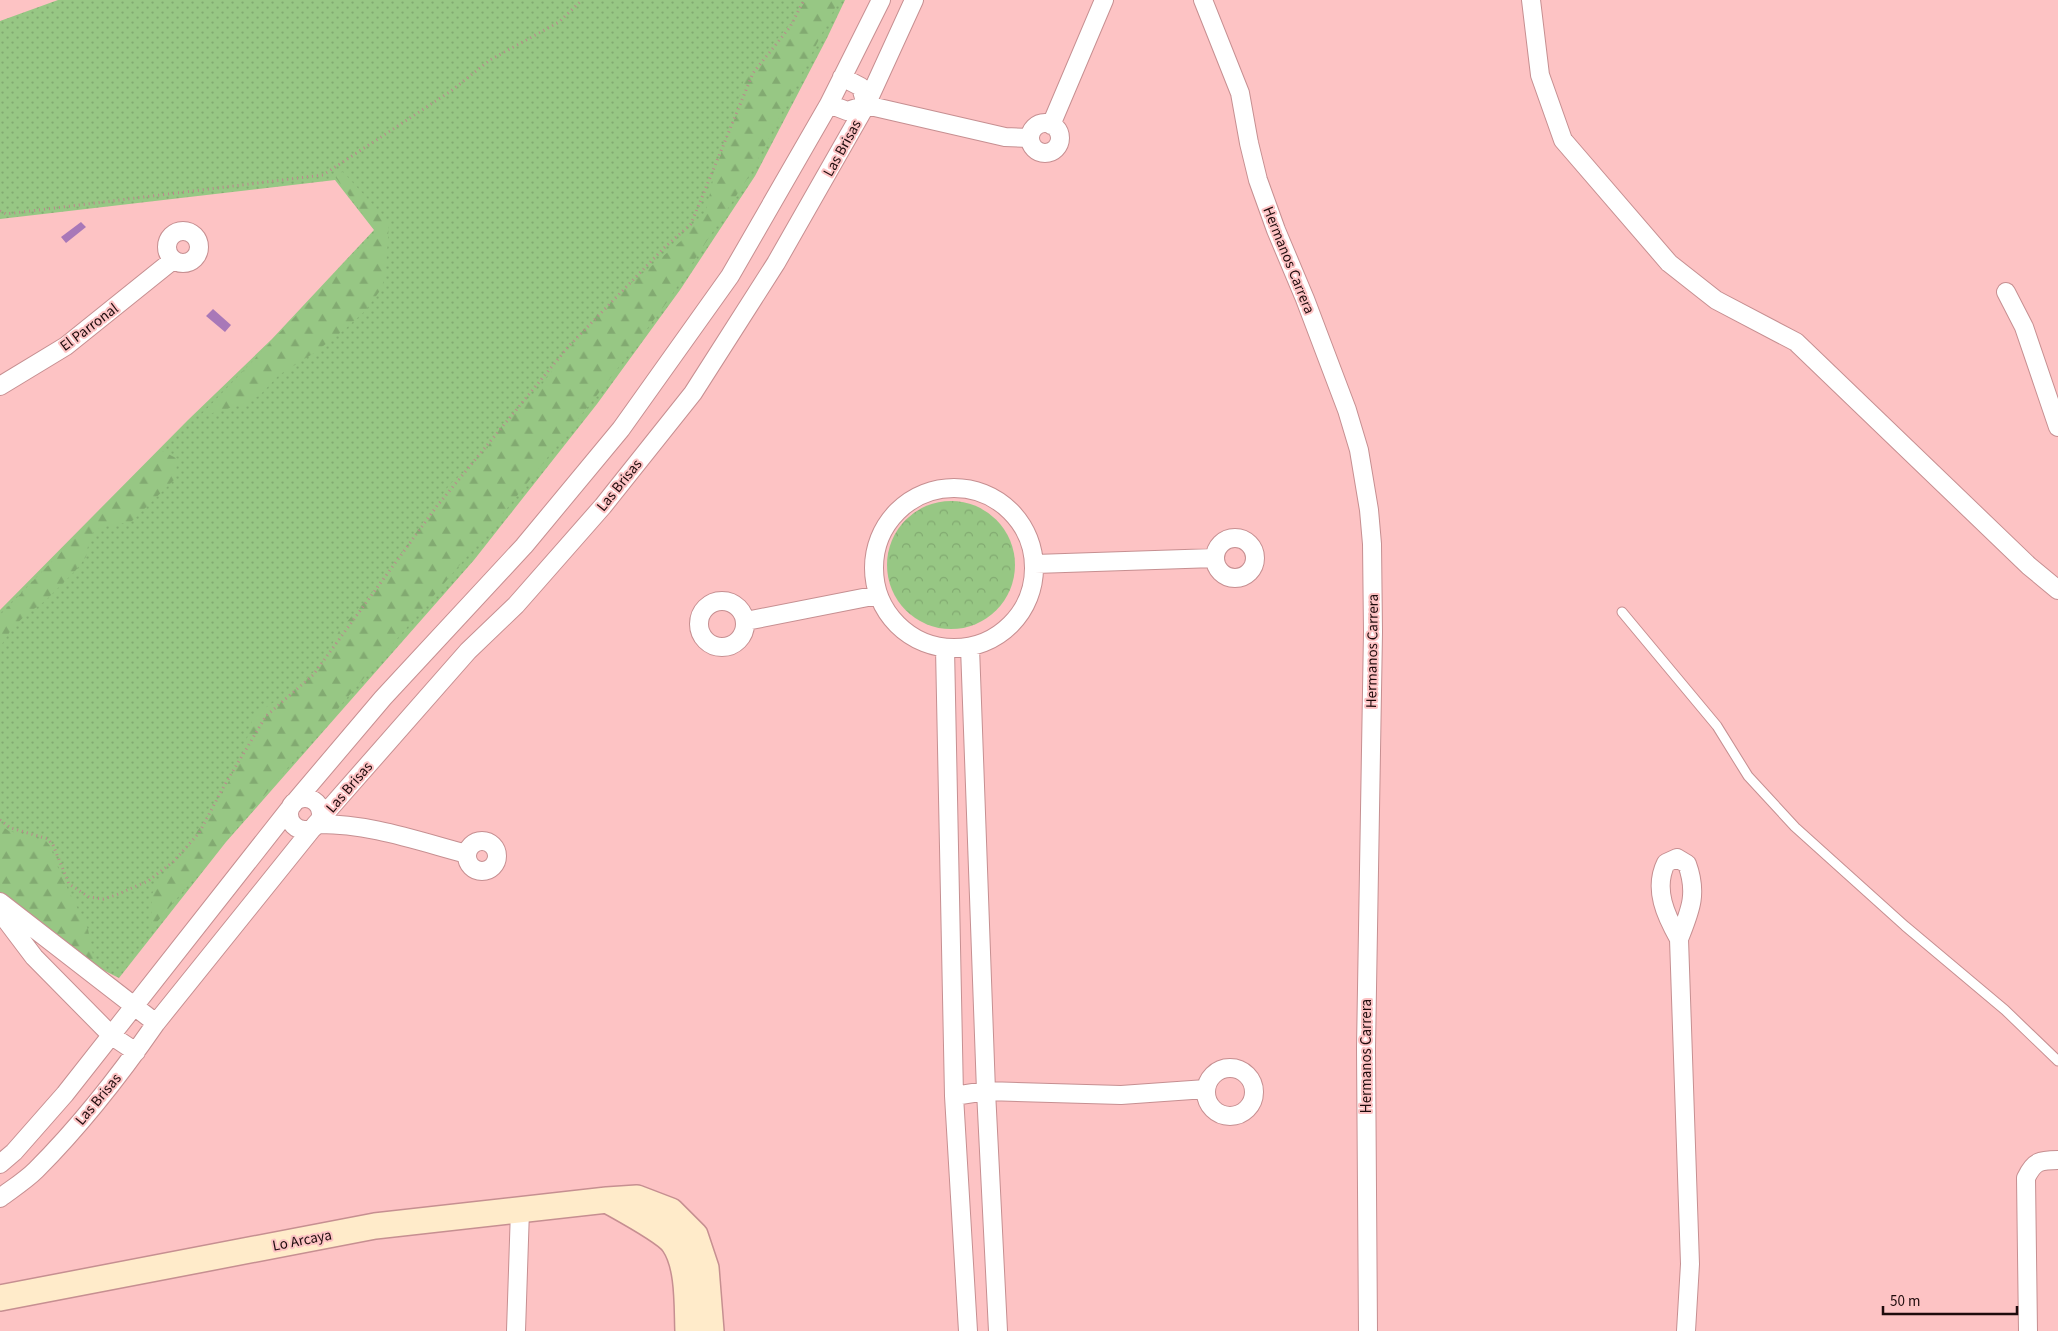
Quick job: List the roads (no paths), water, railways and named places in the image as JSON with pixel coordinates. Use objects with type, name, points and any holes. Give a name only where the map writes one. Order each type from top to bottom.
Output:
[{"type":"street","name":"Las Brisas","points":[[0,1164],[14,1152],[65,1094],[294,803],[382,698],[524,546],[621,429],[730,276],[829,104],[880,0]]},
{"type":"street","name":"Las Brisas","points":[[0,1198],[35,1171],[88,1112],[136,1052],[156,1023],[316,824],[468,651],[516,605],[603,506],[692,393],[776,263],[866,105],[914,0]]},
{"type":"street","points":[[1051,125],[1104,0]]},
{"type":"street","name":"Hermanos Carrera","points":[[1203,0],[1240,93],[1248,143],[1258,180],[1276,230],[1306,299],[1349,416],[1359,450],[1369,510],[1373,577],[1373,632],[1366,1048],[1368,1331]]},
{"type":"street","points":[[1531,0],[1540,75],[1563,140],[1669,263],[1716,300],[1796,342],[2029,566],[2058,590]]},
{"type":"street","name":"Las Brisas","points":[[842,77],[861,87],[866,105]]},
{"type":"street","name":"Las Brisas","points":[[829,104],[848,110],[866,105]]},
{"type":"street","points":[[866,105],[1005,136],[1030,138]]},
{"type":"street","points":[[1040,124],[1051,125],[1055,128],[1059,137],[1057,146],[1048,152],[1036,150],[1031,143],[1031,132],[1040,124]]},
{"type":"street","name":"El Parronal","points":[[0,386],[66,346],[173,260]]},
{"type":"street","points":[[2006,292],[2024,328],[2058,427]]},
{"type":"street","points":[[966,488],[992,497],[1014,514],[1029,537],[1035,564],[1031,592],[1018,617],[997,636],[970,647],[945,648],[916,639],[893,620],[878,595],[874,568],[878,540],[892,517],[913,499],[939,489],[966,488]]},
{"type":"street","points":[[1035,564],[1215,558]]},
{"type":"street","points":[[746,621],[878,595]]},
{"type":"street","points":[[970,647],[986,1091],[998,1331]]},
{"type":"street","points":[[945,648],[954,1096],[968,1331]]},
{"type":"street","name":"Las Brisas","points":[[294,803],[302,798],[315,801],[320,809],[320,815],[316,824]]},
{"type":"street","points":[[316,824],[342,824],[376,830],[467,854]]},
{"type":"street","points":[[0,902],[134,1008],[156,1023]]},
{"type":"street","points":[[0,912],[34,957],[112,1036],[136,1052]]},
{"type":"street","points":[[1679,939],[1690,1254],[1686,1331]]},
{"type":"street","points":[[954,1096],[986,1091],[1120,1095],[1206,1089]]},
{"type":"street","points":[[2028,1331],[2026,1178],[2035,1164],[2042,1160],[2058,1160]]},
{"type":"street","name":"Lo Arcaya","points":[[0,1298],[375,1226],[637,1198],[671,1210],[695,1235],[706,1268],[711,1331]]},
{"type":"street","points":[[607,1200],[645,1222],[674,1244],[685,1273],[688,1331]]},
{"type":"street","points":[[516,1331],[520,1210]]},
{"type":"lane","points":[[1622,612],[1717,726],[1748,776],[1795,828],[1905,926],[2005,1010],[2058,1061]]}]
